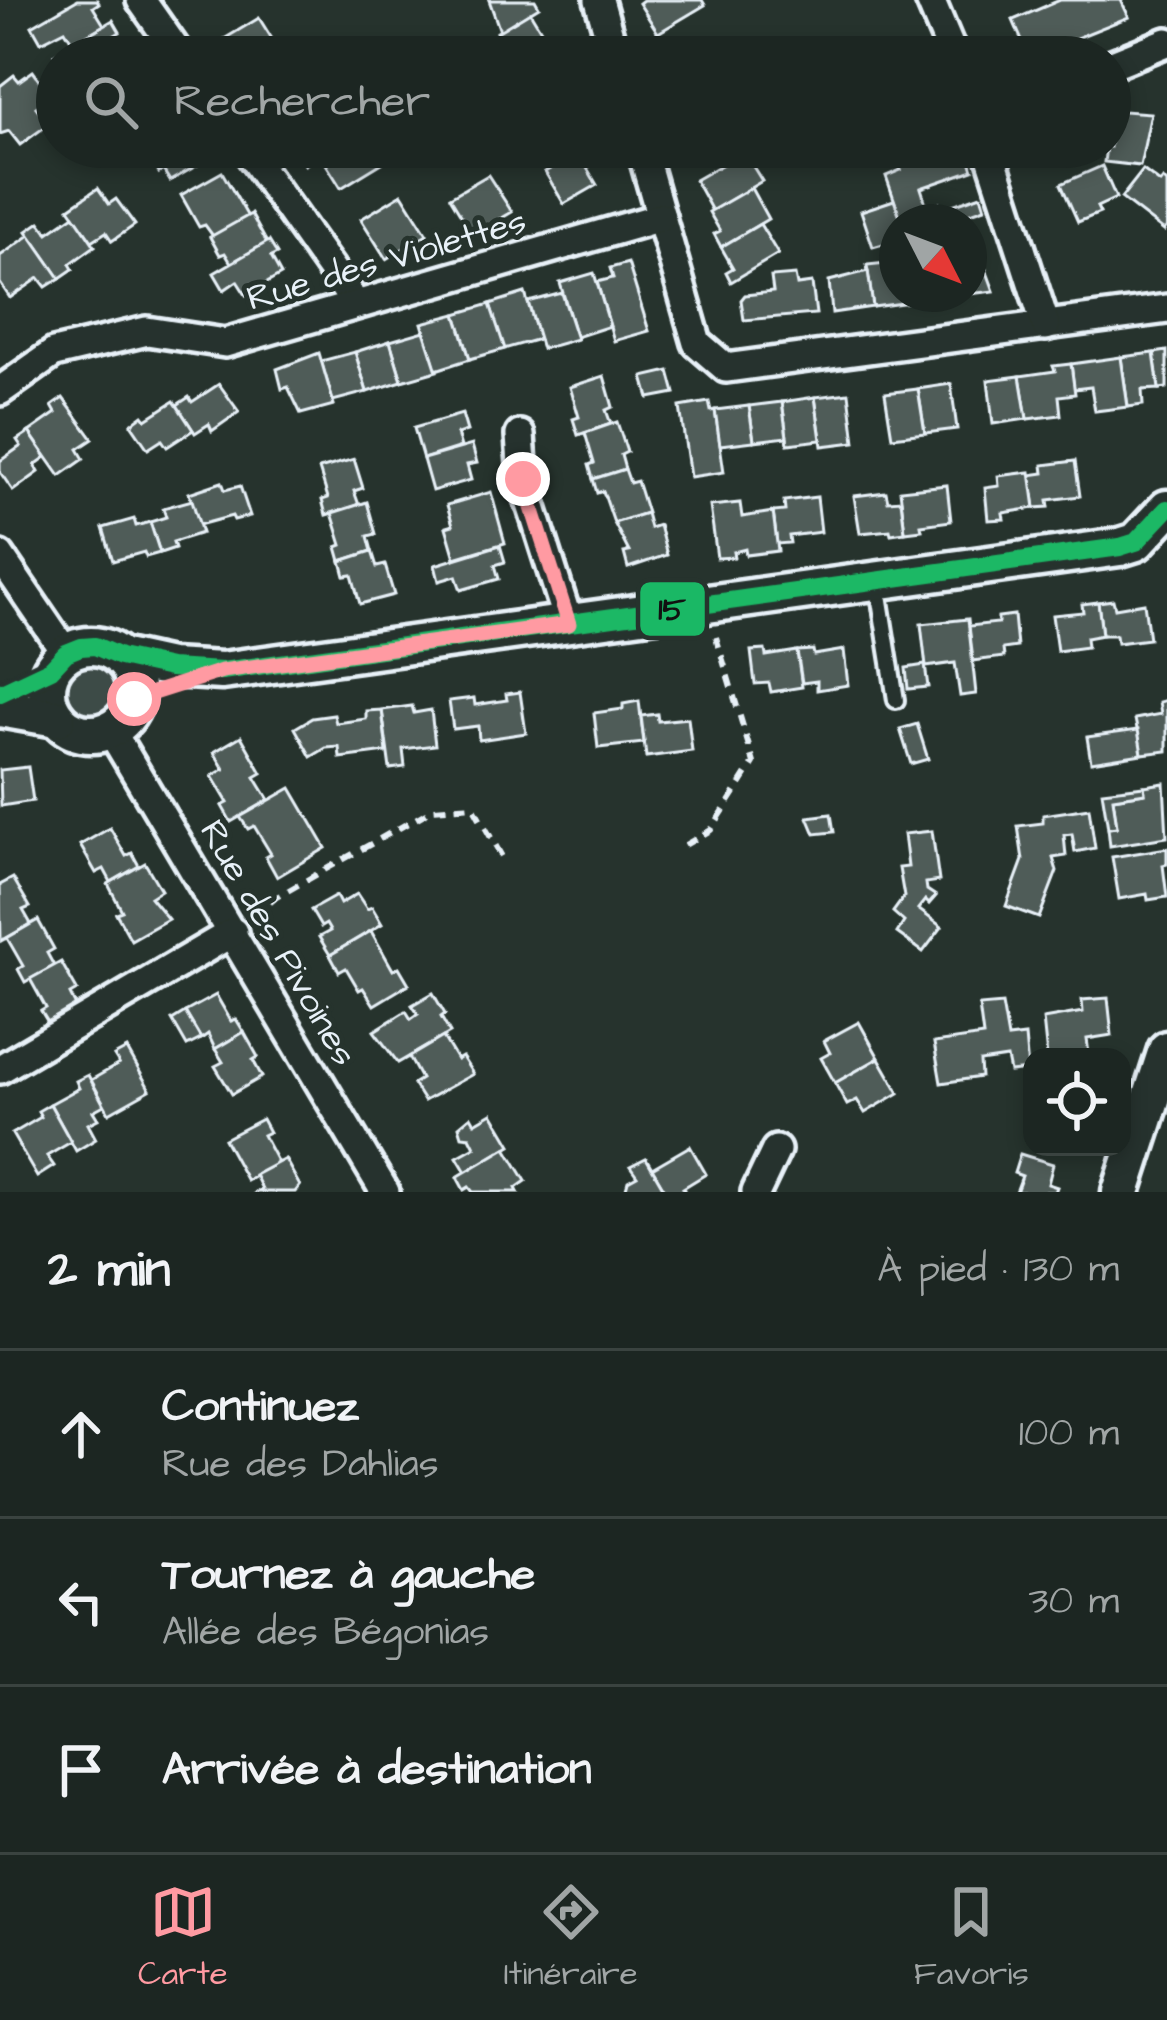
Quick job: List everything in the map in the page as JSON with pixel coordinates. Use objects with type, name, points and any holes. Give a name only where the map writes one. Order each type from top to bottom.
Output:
[{"type":"street","points":[[141,0],[166,36]]},
{"type":"street","points":[[599,0],[609,36]]},
{"type":"street","points":[[931,0],[946,36]]},
{"type":"street","points":[[1131,57],[1167,42]]},
{"type":"street","points":[[260,168],[355,303]]},
{"type":"street","points":[[647,168],[697,343],[726,368],[1167,309]]},
{"type":"street","points":[[995,168],[1046,326]]},
{"type":"street","name":"Rue des Violettes","points":[[0,391],[54,353],[146,331],[226,343],[661,217]]},
{"type":"street","points":[[520,435],[523,479],[569,624]]},
{"type":"street","points":[[134,699],[222,671],[1120,548],[1136,542],[1167,509]]},
{"type":"street","points":[[0,556],[59,661],[47,696],[57,718]]},
{"type":"street","points":[[0,693],[95,646],[170,668],[222,671]]},
{"type":"street","points":[[0,708],[57,718],[81,733],[110,729],[129,712],[134,699],[131,672],[120,657]]},
{"type":"street","name":"Rue des Pivoines","points":[[110,729],[385,1192]]},
{"type":"street","points":[[0,1069],[232,932]]},
{"type":"street","points":[[1120,1192],[1167,1050]]},
{"type":"street","points":[[756,1192],[776,1150]]},
{"type":"lane","points":[[877,582],[896,700]]},
{"type":"path","points":[[685,844],[711,830],[754,763],[706,604]]},
{"type":"path","points":[[232,932],[273,899],[433,809],[473,806],[505,862]]},
{"type":"shaded area","points":[[91,660],[112,669],[121,690],[112,711],[91,720],[70,711],[61,690],[70,669]]},
{"type":"building","points":[[77,0],[97,0],[93,7],[104,25],[85,36],[69,36],[65,30],[38,36],[32,26]]},
{"type":"building","points":[[489,0],[535,0],[539,7],[500,31]]},
{"type":"building","points":[[702,0],[705,5],[658,33],[639,3]]},
{"type":"building","points":[[1060,0],[1121,0],[1129,17],[1082,36],[1020,36],[1013,20]]},
{"type":"building","points":[[530,12],[545,36],[499,36],[497,32]]},
{"type":"building","points":[[259,18],[270,36],[229,36]]},
{"type":"building","points":[[113,20],[120,32],[116,36],[86,36]]},
{"type":"building","points":[[33,71],[36,75],[36,133],[20,145],[9,131],[0,134],[0,86],[14,75],[19,81]]},
{"type":"building","points":[[1131,112],[1151,113],[1140,166],[1131,165]]},
{"type":"building","points":[[156,168],[193,168],[170,181],[163,170],[159,173]]},
{"type":"building","points":[[328,168],[374,168],[341,188]]},
{"type":"building","points":[[587,168],[597,185],[564,204],[545,172]]},
{"type":"building","points":[[716,168],[754,168],[762,181],[712,211],[695,180]]},
{"type":"building","points":[[900,168],[973,170],[921,188],[926,204],[896,204],[886,176]]},
{"type":"building","points":[[1103,168],[1116,198],[1097,207],[1100,213],[1078,222],[1061,184]]},
{"type":"building","points":[[1143,170],[1167,183],[1164,231],[1121,198]]},
{"type":"building","points":[[222,172],[248,217],[213,236],[205,225],[199,227],[181,195]]},
{"type":"building","points":[[488,175],[512,212],[473,235],[450,197]]},
{"type":"building","points":[[98,188],[109,204],[116,199],[135,225],[112,241],[106,232],[92,241],[69,208]]},
{"type":"building","points":[[751,188],[768,219],[721,247],[714,234],[720,231],[709,212]]},
{"type":"building","points":[[402,194],[427,234],[386,259],[361,219]]},
{"type":"building","points":[[981,195],[984,204],[955,204]]},
{"type":"building","points":[[879,205],[879,245],[873,247],[861,211]]},
{"type":"building","points":[[251,214],[267,243],[231,263],[210,237]]},
{"type":"building","points":[[74,215],[95,246],[60,278],[27,231],[40,222],[48,233]]},
{"type":"building","points":[[760,224],[778,254],[731,282],[726,272],[733,268],[721,247]]},
{"type":"building","points":[[30,235],[60,278],[46,287],[39,278],[10,298],[0,283],[0,256]]},
{"type":"building","points":[[269,241],[281,275],[246,295],[237,281],[224,290],[214,273]]},
{"type":"building","points":[[628,263],[649,331],[614,341],[597,282],[613,278],[610,268]]},
{"type":"building","points":[[879,264],[879,306],[873,307],[867,265]]},
{"type":"building","points":[[868,271],[873,307],[832,313],[829,281]]},
{"type":"building","points":[[594,273],[610,326],[576,337],[560,283]]},
{"type":"building","points":[[795,275],[797,285],[812,283],[816,314],[744,320],[741,300],[745,295],[773,292],[771,277]]},
{"type":"building","points":[[525,293],[539,339],[504,349],[490,304]]},
{"type":"building","points":[[562,293],[577,339],[542,349],[528,302]]},
{"type":"building","points":[[490,304],[505,349],[470,359],[456,314]]},
{"type":"building","points":[[456,314],[470,359],[436,370],[422,323]]},
{"type":"building","points":[[424,331],[437,371],[402,381],[390,341]]},
{"type":"building","points":[[390,341],[402,381],[367,392],[355,352]]},
{"type":"building","points":[[1167,351],[1167,388],[1159,389],[1154,353]]},
{"type":"building","points":[[355,352],[367,392],[333,401],[321,361]]},
{"type":"building","points":[[319,353],[334,405],[301,414],[288,387],[282,389],[277,369]]},
{"type":"building","points":[[1154,353],[1159,389],[1142,390],[1143,405],[1128,407],[1121,357]]},
{"type":"building","points":[[1121,357],[1128,407],[1095,411],[1091,387],[1074,389],[1071,364]]},
{"type":"building","points":[[1071,364],[1075,394],[1059,396],[1061,415],[1027,419],[1020,376]]},
{"type":"building","points":[[669,371],[675,393],[649,398],[643,377]]},
{"type":"building","points":[[604,376],[613,407],[606,410],[611,424],[578,435],[573,419],[579,417],[570,387]]},
{"type":"building","points":[[1020,376],[1027,419],[993,424],[988,380]]},
{"type":"building","points":[[219,384],[239,412],[212,431],[209,424],[195,433],[177,405],[189,397],[192,402]]},
{"type":"building","points":[[951,384],[957,429],[925,433],[918,389]]},
{"type":"building","points":[[918,389],[925,433],[892,437],[885,393]]},
{"type":"building","points":[[849,393],[855,442],[822,446],[815,397]]},
{"type":"building","points":[[815,397],[821,440],[788,444],[782,402]]},
{"type":"building","points":[[63,398],[93,439],[78,449],[84,459],[60,476],[29,432],[56,413],[52,406]]},
{"type":"building","points":[[174,401],[193,430],[167,447],[162,440],[148,449],[131,424]]},
{"type":"building","points":[[709,402],[711,411],[715,410],[724,472],[690,477],[680,407]]},
{"type":"building","points":[[782,402],[787,437],[754,441],[749,406]]},
{"type":"building","points":[[749,406],[754,441],[720,445],[715,410]]},
{"type":"building","points":[[462,414],[467,431],[457,434],[461,447],[423,459],[414,428]]},
{"type":"building","points":[[617,422],[627,452],[621,455],[625,469],[593,479],[589,465],[594,463],[585,433]]},
{"type":"building","points":[[29,432],[46,457],[35,465],[39,472],[13,491],[0,472],[0,461],[21,446],[17,440]]},
{"type":"building","points":[[472,445],[477,463],[467,465],[471,480],[432,491],[423,459]]},
{"type":"building","points":[[354,459],[363,488],[354,491],[359,505],[326,515],[322,500],[328,498],[319,469]]},
{"type":"building","points":[[1075,461],[1080,496],[1048,500],[1049,507],[1035,508],[1030,475],[1044,473],[1043,465]]},
{"type":"building","points":[[625,469],[630,483],[637,481],[647,513],[614,523],[603,491],[597,493],[593,479]]},
{"type":"building","points":[[1030,472],[1035,508],[988,520],[985,488],[999,486],[998,476]]},
{"type":"building","points":[[222,482],[225,490],[240,486],[250,516],[199,525],[189,493]]},
{"type":"building","points":[[947,485],[951,521],[905,532],[900,490]]},
{"type":"building","points":[[491,492],[505,543],[455,558],[446,527],[453,525],[447,505]]},
{"type":"building","points":[[886,492],[888,501],[901,500],[905,532],[860,533],[854,496]]},
{"type":"building","points":[[817,497],[821,532],[789,536],[790,543],[777,544],[773,512],[785,511],[784,501]]},
{"type":"building","points":[[192,500],[202,533],[173,542],[175,548],[160,553],[150,522],[166,517],[163,508]]},
{"type":"building","points":[[367,502],[376,534],[368,536],[372,551],[341,561],[337,547],[342,545],[332,513]]},
{"type":"building","points":[[740,503],[742,517],[773,512],[778,551],[746,555],[745,549],[733,552],[734,557],[717,558],[710,506]]},
{"type":"building","points":[[646,513],[650,528],[659,525],[667,555],[628,568],[624,553],[629,552],[614,523]]},
{"type":"building","points":[[134,519],[136,526],[150,522],[160,553],[146,557],[144,552],[113,561],[103,528]]},
{"type":"building","points":[[500,545],[505,562],[495,565],[499,579],[461,590],[456,576],[439,581],[435,565]]},
{"type":"building","points":[[372,551],[377,567],[385,565],[394,595],[360,604],[352,575],[345,576],[341,561]]},
{"type":"building","points":[[1113,600],[1115,608],[1144,603],[1149,639],[1117,643],[1116,635],[1102,635],[1098,602]]},
{"type":"building","points":[[1098,602],[1102,635],[1086,638],[1087,647],[1057,651],[1052,615],[1083,612],[1082,604]]},
{"type":"building","points":[[1014,615],[1017,647],[1003,649],[1004,657],[973,661],[969,626],[998,623],[998,617]]},
{"type":"building","points":[[968,619],[976,694],[960,696],[955,663],[926,667],[921,624]]},
{"type":"building","points":[[765,650],[766,656],[797,651],[802,687],[771,692],[769,683],[755,684],[751,651]]},
{"type":"building","points":[[813,650],[814,655],[844,650],[848,685],[817,690],[817,681],[802,683],[797,651]]},
{"type":"building","points":[[925,665],[928,687],[908,689],[906,668]]},
{"type":"building","points":[[520,692],[526,733],[479,740],[478,726],[453,729],[449,701],[474,698],[475,705],[507,700],[506,694]]},
{"type":"building","points":[[1167,700],[1167,751],[1142,754],[1135,719],[1161,714],[1159,702]]},
{"type":"building","points":[[639,701],[644,743],[598,748],[594,713],[623,709],[623,704]]},
{"type":"building","points":[[412,706],[414,713],[431,710],[435,745],[403,749],[405,767],[390,769],[382,710]]},
{"type":"building","points":[[382,710],[387,752],[340,758],[339,747],[311,757],[295,728],[312,718],[334,715],[336,723],[366,719],[366,711]]},
{"type":"building","points":[[657,714],[658,721],[688,718],[692,751],[646,757],[641,716]]},
{"type":"building","points":[[917,724],[928,759],[911,764],[900,729]]},
{"type":"building","points":[[1138,730],[1142,754],[1091,762],[1087,737]]},
{"type":"building","points":[[241,736],[262,773],[255,777],[269,800],[231,822],[222,806],[228,803],[212,776],[224,769],[214,752]]},
{"type":"building","points":[[28,767],[33,801],[1,806],[0,770]]},
{"type":"building","points":[[1164,783],[1167,837],[1110,846],[1108,828],[1117,827],[1113,798],[1145,793],[1144,786]]},
{"type":"building","points":[[1144,786],[1145,793],[1113,798],[1117,827],[1108,828],[1102,791]]},
{"type":"building","points":[[291,788],[326,848],[277,877],[266,857],[271,854],[254,826],[248,829],[240,817]]},
{"type":"building","points":[[1089,808],[1095,848],[1075,852],[1072,834],[1064,835],[1066,856],[1053,858],[1057,871],[1039,918],[1006,906],[1023,860],[1018,826],[1043,823],[1043,815]]},
{"type":"building","points":[[831,814],[834,832],[815,834],[808,817]]},
{"type":"building","points":[[110,828],[126,856],[132,853],[139,866],[111,882],[104,869],[96,873],[80,845]]},
{"type":"building","points":[[932,831],[939,881],[926,883],[936,896],[918,909],[942,927],[923,952],[897,933],[904,922],[893,912],[904,897],[899,868],[908,867],[904,834]]},
{"type":"building","points":[[1167,848],[1167,864],[1163,865],[1167,897],[1148,900],[1147,894],[1119,899],[1112,857]]},
{"type":"building","points":[[145,863],[161,890],[150,897],[168,919],[131,940],[116,913],[122,911],[108,884]]},
{"type":"building","points":[[13,878],[30,907],[23,910],[31,924],[1,941],[0,885]]},
{"type":"building","points":[[357,894],[382,924],[330,955],[319,937],[330,931],[326,924],[321,927],[311,910],[336,896],[340,904]]},
{"type":"building","points":[[38,920],[54,949],[47,953],[54,966],[25,982],[18,969],[23,966],[7,938]]},
{"type":"building","points":[[371,931],[393,970],[399,967],[409,984],[374,1005],[346,968],[339,972],[330,955]]},
{"type":"building","points":[[61,962],[77,990],[70,994],[77,1008],[49,1024],[30,979]]},
{"type":"building","points":[[433,993],[450,1033],[398,1063],[374,1031],[406,1011],[411,1019],[418,1014],[412,1005]]},
{"type":"building","points":[[216,995],[231,1021],[236,1019],[244,1032],[215,1049],[208,1034],[201,1039],[185,1012]]},
{"type":"building","points":[[1108,998],[1112,1035],[1087,1039],[1088,1048],[1046,1048],[1043,1019],[1083,1012],[1082,1000]]},
{"type":"building","points":[[1002,1004],[1008,1038],[1025,1036],[1023,1071],[1010,1072],[1007,1058],[980,1062],[981,1077],[941,1083],[934,1043],[983,1036],[979,1006]]},
{"type":"building","points":[[185,1012],[201,1039],[187,1046],[172,1020]]},
{"type":"building","points":[[859,1022],[879,1058],[835,1083],[821,1058],[830,1053],[824,1041]]},
{"type":"building","points":[[244,1032],[258,1057],[253,1060],[262,1077],[232,1094],[215,1066],[223,1062],[215,1049]]},
{"type":"building","points":[[443,1037],[457,1060],[462,1057],[473,1074],[424,1101],[413,1084],[421,1079],[409,1057]]},
{"type":"building","points":[[127,1049],[150,1090],[109,1113],[91,1080],[119,1064],[114,1056]]},
{"type":"building","points":[[879,1058],[899,1093],[865,1113],[857,1100],[847,1105],[835,1083]]},
{"type":"building","points":[[88,1075],[104,1105],[93,1111],[98,1119],[88,1124],[96,1139],[76,1151],[50,1104],[79,1088],[76,1081]]},
{"type":"building","points":[[50,1104],[71,1142],[47,1156],[54,1166],[37,1177],[12,1134],[41,1117],[38,1111]]},
{"type":"building","points":[[492,1113],[511,1145],[466,1172],[457,1157],[475,1147],[470,1137],[462,1136],[459,1126],[471,1116],[475,1123]]},
{"type":"building","points":[[262,1119],[269,1132],[263,1135],[278,1163],[247,1181],[224,1139]]},
{"type":"building","points":[[690,1146],[706,1174],[683,1188],[685,1192],[666,1192],[652,1168]]},
{"type":"building","points":[[506,1148],[526,1181],[516,1188],[518,1192],[464,1190],[457,1177]]},
{"type":"building","points":[[1020,1154],[1053,1164],[1048,1184],[1057,1187],[1055,1192],[1016,1192],[1022,1176],[1014,1173]]},
{"type":"building","points":[[646,1158],[666,1192],[625,1192],[628,1181],[637,1176],[630,1166]]},
{"type":"building","points":[[285,1159],[300,1186],[295,1192],[257,1192],[262,1189],[255,1175]]},
{"type":"transit line","name":"15","points":[[0,693],[51,669],[66,653],[81,647],[95,646],[170,668],[222,671],[1120,547],[1136,542],[1167,509]]},
{"type":"route","points":[[134,699],[222,671],[569,624],[523,479]]}]
